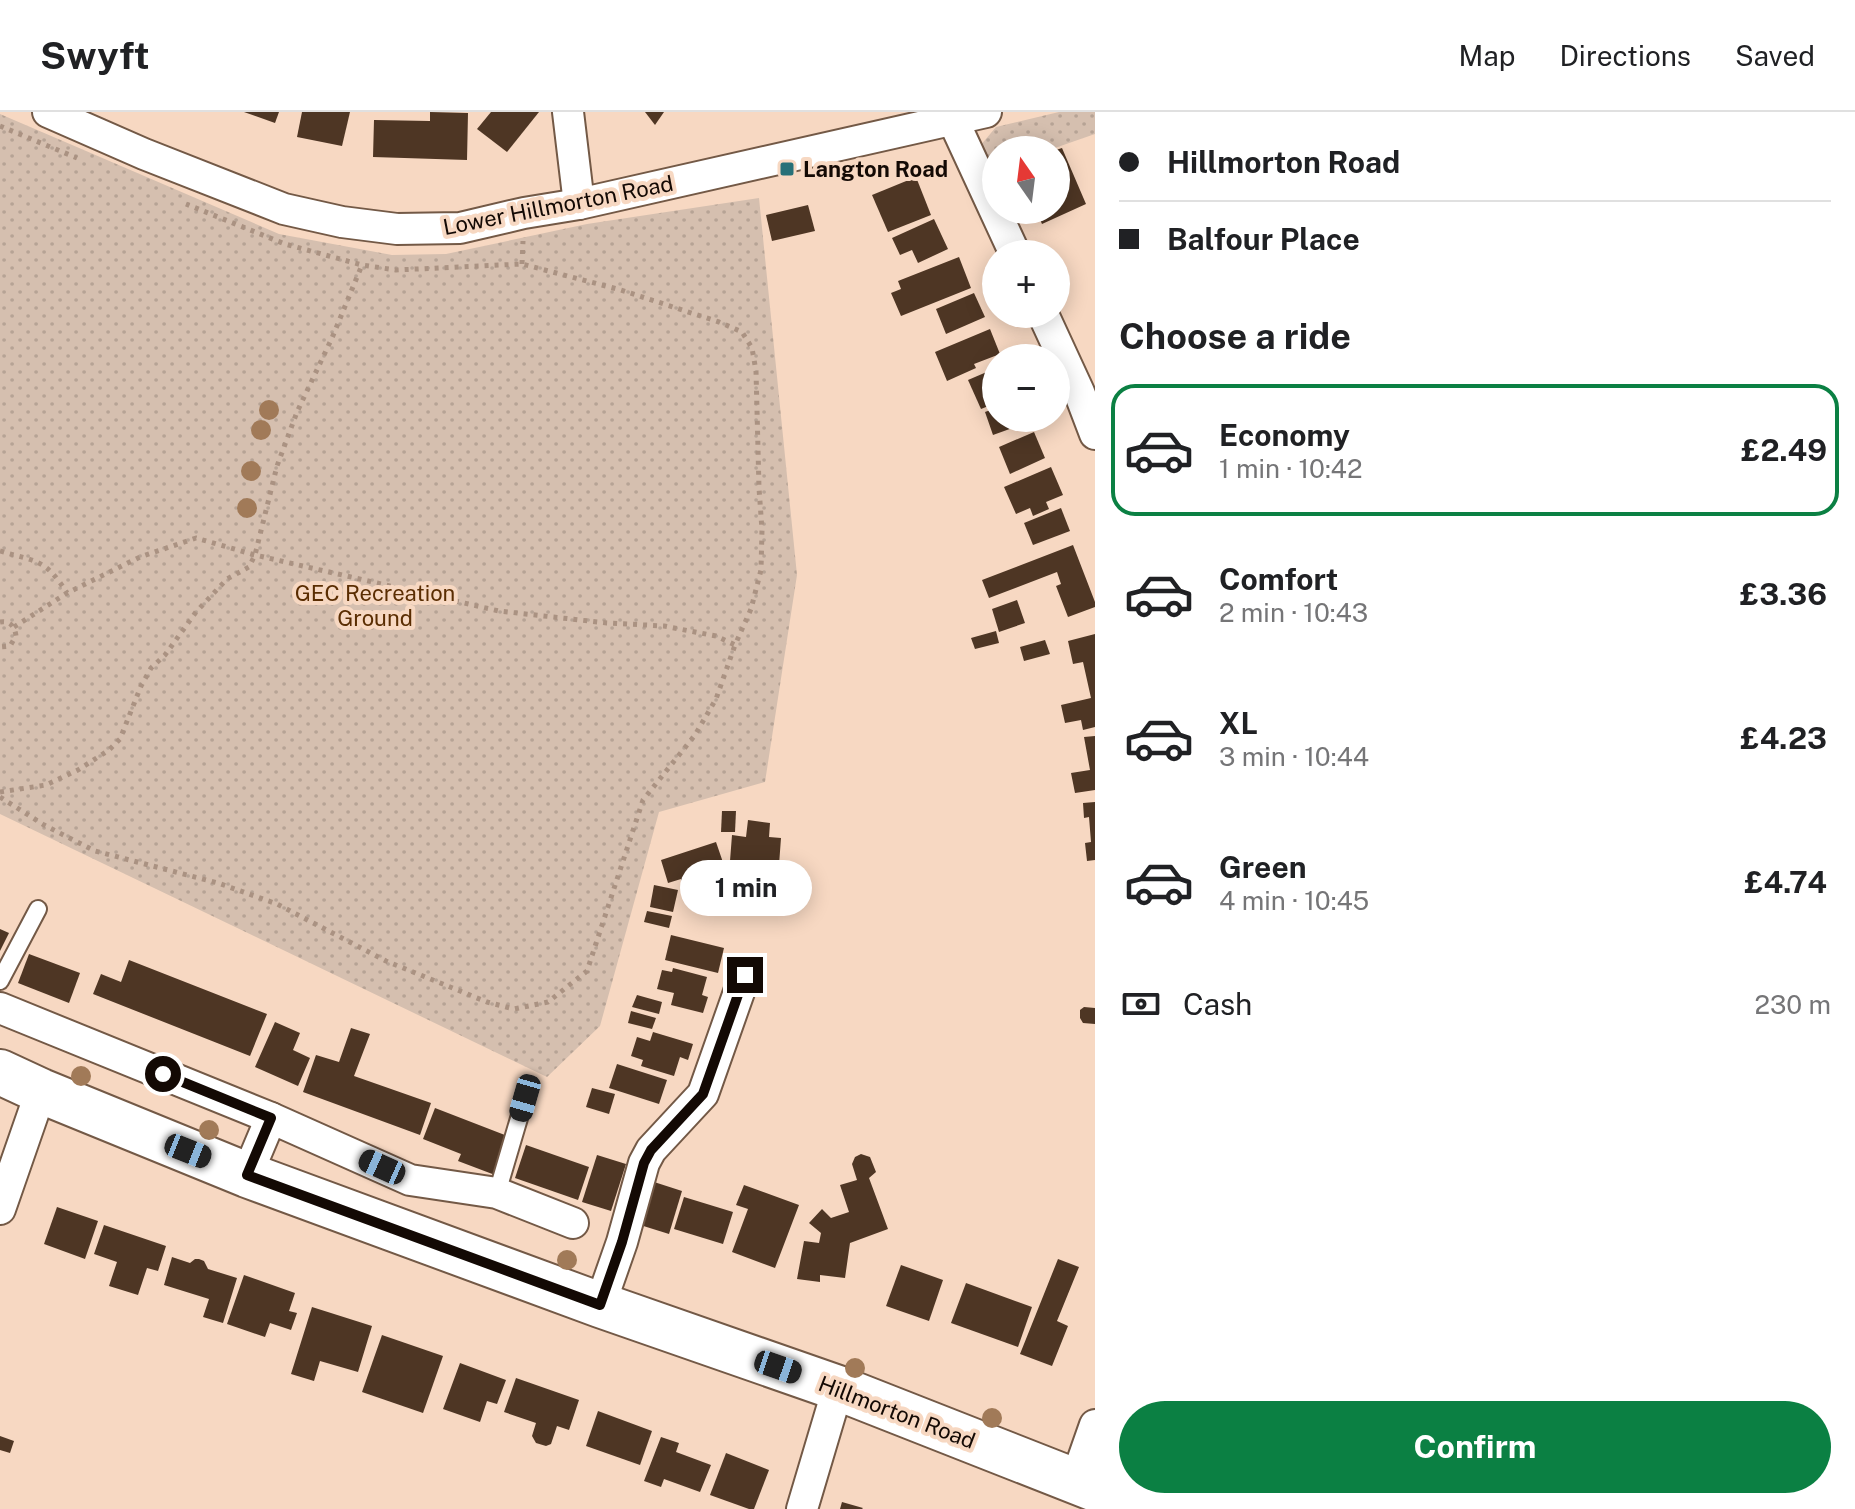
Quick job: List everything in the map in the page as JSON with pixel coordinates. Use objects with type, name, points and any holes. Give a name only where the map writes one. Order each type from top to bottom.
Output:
[{"type":"highway","name":"Hillmorton Road","points":[[0,1072],[247,1175],[600,1305],[838,1388],[1085,1486]]},
{"type":"street","name":"Lower Hillmorton Road","points":[[48,112],[284,209],[342,222],[397,229],[460,228],[986,112]]},
{"type":"street","points":[[568,112],[579,204]]},
{"type":"street","points":[[957,116],[1009,240]]},
{"type":"street","points":[[1051,328],[1087,390],[1095,434]]},
{"type":"street","points":[[600,1305],[644,1163],[651,1150],[703,1094],[745,975]]},
{"type":"street","points":[[0,1008],[271,1118],[410,1180],[497,1193],[573,1223]]},
{"type":"street","points":[[0,1209],[41,1091]]},
{"type":"street","points":[[247,1175],[271,1118]]},
{"type":"street","points":[[802,1509],[838,1388]]},
{"type":"street","points":[[1085,1486],[1095,1425]]},
{"type":"lane","points":[[0,981],[38,909]]},
{"type":"lane","points":[[497,1193],[525,1098]]},
{"type":"path","points":[[0,126],[83,161]]},
{"type":"path","points":[[0,794],[44,825],[95,851],[218,883],[277,904],[386,961],[487,1002],[514,1009],[548,1002],[587,971],[643,800],[695,735],[716,699],[751,609],[762,556],[756,371],[752,348],[742,332],[621,290],[522,264],[396,270],[362,265],[285,244],[182,202]]},
{"type":"path","points":[[0,794],[46,785],[78,770],[109,750],[120,739],[151,668],[227,579],[249,567],[255,555],[277,466],[297,412],[362,265]]},
{"type":"path","points":[[14,627],[67,593],[140,557],[196,538],[255,555],[499,611],[664,626],[716,636],[735,645]]},
{"type":"path","points":[[0,551],[39,562],[55,574],[67,593]]},
{"type":"path","points":[[0,622],[7,622],[16,631],[15,640],[10,646],[0,647]]},
{"type":"green space","points":[[1059,112],[1095,112],[1095,134],[1070,143],[1070,136],[988,136],[996,127]]},
{"type":"green space","name":"GEC Recreation Ground","points":[[0,114],[279,234],[392,255],[446,254],[587,224],[759,198],[797,575],[765,782],[659,812],[600,1026],[547,1077],[0,814]]},
{"type":"building","points":[[244,112],[279,112],[275,123]]},
{"type":"building","points":[[302,112],[350,112],[342,146],[297,137]]},
{"type":"building","points":[[430,112],[468,113],[467,160],[373,157],[374,120],[430,121]]},
{"type":"building","points":[[491,112],[539,112],[507,152],[477,129]]},
{"type":"building","points":[[645,112],[664,112],[655,125]]},
{"type":"building","points":[[1070,167],[1086,204],[1070,211]]},
{"type":"building","points":[[916,177],[931,215],[888,232],[872,195]]},
{"type":"building","points":[[808,205],[815,231],[772,241],[766,215]]},
{"type":"building","points":[[934,219],[948,249],[918,263],[912,250],[900,255],[892,238]]},
{"type":"building","points":[[959,257],[971,288],[901,316],[891,293],[901,289],[898,281]]},
{"type":"building","points":[[974,293],[982,318],[946,334],[936,309]]},
{"type":"building","points":[[990,329],[996,344],[982,344],[982,361],[974,364],[976,368],[947,381],[935,352]]},
{"type":"building","points":[[982,374],[982,409],[981,409],[968,380]]},
{"type":"building","points":[[1034,432],[1045,458],[1010,474],[999,447]]},
{"type":"building","points":[[1051,467],[1063,495],[1046,502],[1049,509],[1033,516],[1030,508],[1016,514],[1004,487]]},
{"type":"building","points":[[1061,508],[1070,531],[1033,545],[1024,523]]},
{"type":"building","points":[[1073,545],[1095,607],[1068,617],[1056,586],[1061,584],[1057,572],[989,598],[982,580]]},
{"type":"building","points":[[1017,600],[1025,623],[999,632],[992,609]]},
{"type":"building","points":[[996,631],[999,643],[975,649],[971,638]]},
{"type":"building","points":[[1095,634],[1095,727],[1083,730],[1081,720],[1065,723],[1061,705],[1091,698],[1083,662],[1073,664],[1068,641]]},
{"type":"building","points":[[1045,640],[1050,654],[1024,661],[1020,647]]},
{"type":"building","points":[[1095,736],[1095,790],[1075,793],[1071,773],[1090,770],[1084,737]]},
{"type":"building","points":[[1095,802],[1095,860],[1087,861],[1085,843],[1091,842],[1089,817],[1084,818],[1083,803]]},
{"type":"building","points":[[722,811],[736,811],[735,832],[721,832]]},
{"type":"building","points":[[748,820],[770,823],[769,837],[781,838],[779,865],[730,861],[732,835],[746,837]]},
{"type":"building","points":[[716,842],[728,877],[685,891],[681,879],[668,883],[661,860]]},
{"type":"building","points":[[654,885],[678,890],[673,912],[650,907]]},
{"type":"building","points":[[647,911],[672,916],[669,928],[644,922]]},
{"type":"building","points":[[0,929],[9,933],[0,951]]},
{"type":"building","points":[[671,935],[724,948],[718,973],[665,960]]},
{"type":"building","points":[[29,954],[80,973],[69,1003],[18,983]]},
{"type":"building","points":[[129,960],[267,1014],[250,1056],[93,994],[101,974],[121,982]]},
{"type":"building","points":[[673,968],[707,977],[702,995],[708,997],[703,1013],[671,1005],[674,993],[657,989],[662,970],[672,972]]},
{"type":"building","points":[[637,995],[662,1002],[659,1014],[632,1007]]},
{"type":"building","points":[[1084,1007],[1095,1008],[1095,1024],[1083,1023],[1080,1010]]},
{"type":"building","points":[[631,1011],[656,1018],[652,1029],[628,1023]]},
{"type":"building","points":[[275,1022],[300,1033],[293,1050],[310,1058],[298,1086],[255,1067]]},
{"type":"building","points":[[351,1028],[370,1034],[354,1076],[431,1103],[420,1135],[303,1092],[316,1055],[339,1062]]},
{"type":"building","points":[[653,1032],[693,1044],[688,1060],[680,1057],[674,1076],[641,1066],[643,1060],[631,1056],[637,1037],[650,1041]]},
{"type":"building","points":[[617,1064],[667,1080],[659,1104],[609,1088]]},
{"type":"building","points":[[592,1088],[615,1094],[609,1114],[586,1107]]},
{"type":"building","points":[[435,1108],[510,1137],[495,1175],[458,1161],[461,1154],[423,1139]]},
{"type":"building","points":[[526,1145],[589,1167],[578,1200],[515,1178]]},
{"type":"building","points":[[861,1154],[870,1157],[876,1172],[869,1178],[888,1229],[850,1243],[845,1278],[820,1275],[820,1282],[797,1279],[804,1241],[819,1243],[821,1233],[809,1223],[822,1209],[831,1218],[849,1212],[840,1185],[857,1180],[852,1164],[855,1157]]},
{"type":"building","points":[[597,1155],[626,1164],[611,1211],[582,1202]]},
{"type":"building","points":[[651,1181],[682,1191],[669,1234],[637,1224]]},
{"type":"building","points":[[744,1185],[799,1205],[775,1268],[732,1252],[748,1209],[736,1205]]},
{"type":"building","points":[[684,1197],[733,1212],[723,1244],[674,1229]]},
{"type":"building","points":[[57,1207],[98,1221],[85,1259],[44,1244]]},
{"type":"building","points":[[104,1225],[166,1246],[158,1271],[147,1268],[138,1295],[109,1286],[117,1262],[94,1254]]},
{"type":"building","points":[[172,1257],[190,1263],[199,1259],[208,1269],[237,1278],[223,1323],[203,1317],[209,1299],[164,1285]]},
{"type":"building","points":[[1058,1259],[1079,1267],[1057,1321],[1068,1326],[1052,1366],[1020,1354]]},
{"type":"building","points":[[901,1265],[943,1280],[929,1321],[886,1306]]},
{"type":"building","points":[[244,1275],[295,1293],[289,1311],[297,1313],[291,1330],[270,1323],[265,1337],[227,1324]]},
{"type":"building","points":[[966,1283],[1032,1307],[1018,1347],[951,1323]]},
{"type":"building","points":[[312,1307],[372,1326],[358,1372],[320,1361],[314,1381],[291,1374]]},
{"type":"building","points":[[382,1335],[443,1356],[423,1413],[362,1392]]},
{"type":"building","points":[[460,1363],[506,1380],[497,1404],[487,1401],[480,1422],[443,1409]]},
{"type":"building","points":[[516,1378],[579,1400],[569,1430],[557,1426],[551,1444],[536,1443],[532,1436],[536,1423],[504,1412]]},
{"type":"building","points":[[598,1411],[652,1431],[640,1465],[586,1446]]},
{"type":"building","points":[[0,1436],[14,1441],[10,1453],[0,1450]]},
{"type":"building","points":[[661,1437],[679,1443],[676,1452],[711,1465],[700,1492],[664,1479],[661,1487],[644,1481]]},
{"type":"building","points":[[726,1453],[769,1470],[754,1509],[710,1495]]},
{"type":"building","points":[[842,1502],[863,1508],[840,1509]]},
{"type":"place","name":"Langton Road","points":[[787,169]]},
{"type":"route","points":[[163,1074],[271,1118],[247,1175],[600,1305],[644,1163],[651,1150],[703,1094],[745,975]]}]
